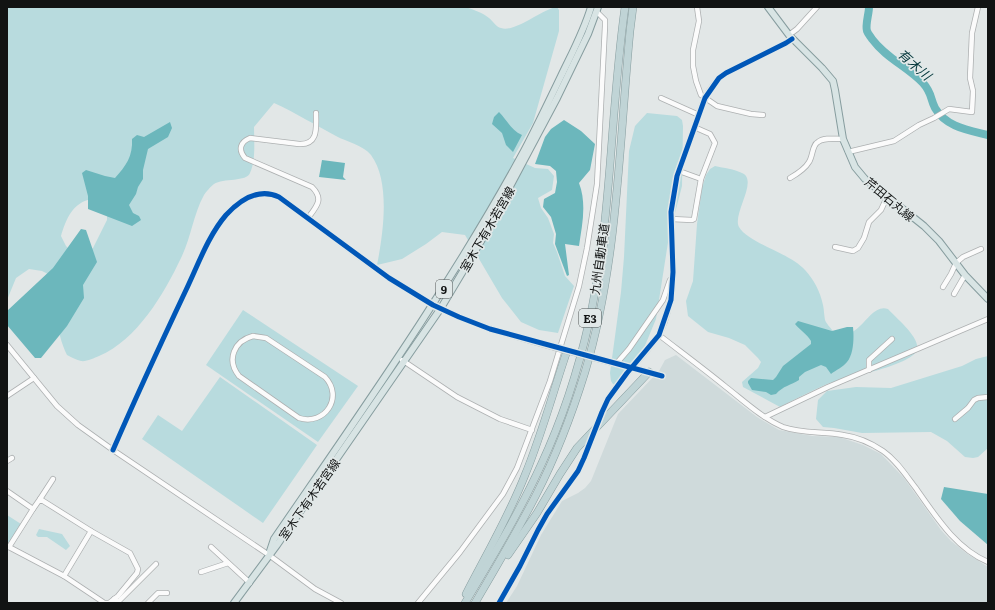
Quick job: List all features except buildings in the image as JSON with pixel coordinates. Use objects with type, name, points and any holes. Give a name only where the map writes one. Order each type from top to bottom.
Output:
[{"type":"highway","name":"九州自動車道","points":[[465,603],[509,529],[542,464],[565,407],[577,369],[589,322],[600,256],[625,7]]},
{"type":"highway","name":"九州自動車道","points":[[475,603],[511,541],[549,468],[573,410],[585,372],[597,324],[609,256],[633,7]]},
{"type":"highway","points":[[461,603],[526,474],[566,354]]},
{"type":"highway","points":[[479,603],[513,548],[537,513],[568,461],[582,443],[613,412],[649,372]]},
{"type":"main road","name":"室木下有木若宮線","points":[[234,603],[277,545],[401,359],[495,204],[534,133],[577,45],[591,7]]},
{"type":"main road","name":"芹田石丸線","points":[[768,7],[790,37],[822,68],[834,85],[842,139],[855,166],[865,179],[924,226],[939,241],[965,275],[988,299]]},
{"type":"main road","name":"室木下有木若宮線","points":[[401,359],[440,308],[482,241],[560,91],[598,10]]},
{"type":"street","points":[[697,7],[699,21],[693,50],[693,66],[696,81],[701,94],[712,104],[723,108],[763,115]]},
{"type":"street","points":[[600,417],[608,399],[616,387],[659,335],[671,300],[673,272],[671,219],[674,191],[679,171],[705,98],[719,78],[726,73],[786,43],[817,7]]},
{"type":"street","points":[[848,152],[894,141],[919,125],[949,109],[972,112],[973,91],[970,78],[972,33],[978,7]]},
{"type":"street","points":[[418,603],[460,552],[503,494],[517,468],[550,381],[579,286],[587,248],[597,184],[605,26],[605,20],[598,10]]},
{"type":"street","points":[[661,98],[699,115]]},
{"type":"street","points":[[308,218],[318,202],[318,195],[316,191],[312,187],[245,158],[241,151],[241,146],[244,141],[250,138],[307,144],[316,134],[316,113]]},
{"type":"street","points":[[671,219],[694,219],[702,179],[715,143],[710,134],[694,127]]},
{"type":"street","points":[[790,178],[798,174],[809,162],[815,144],[818,141],[842,139]]},
{"type":"street","points":[[679,171],[702,179]]},
{"type":"street","points":[[113,450],[218,225],[232,209],[249,196],[263,193],[274,194],[279,197],[389,278],[433,305],[490,329],[555,348],[566,354],[601,360],[662,376]]},
{"type":"street","points":[[835,247],[853,251],[858,248],[864,238],[869,222],[881,210],[887,197]]},
{"type":"street","points":[[943,287],[956,263],[964,257],[981,249]]},
{"type":"street","points":[[616,364],[629,349],[664,300],[673,272]]},
{"type":"street","points":[[954,294],[965,275]]},
{"type":"street","points":[[765,417],[821,391],[988,319]]},
{"type":"street","points":[[659,335],[765,417],[797,431],[854,437],[863,440],[883,452],[902,469],[942,524],[956,540],[988,562]]},
{"type":"street","points":[[259,336],[266,338],[325,377],[329,381],[333,393],[333,398],[329,409],[322,416],[310,420],[299,418],[241,378],[235,372],[232,359],[233,352],[237,345],[247,337],[259,336]]},
{"type":"street","points":[[869,370],[869,360],[892,339]]},
{"type":"street","points":[[7,346],[67,416],[113,450],[269,554],[315,589],[341,603]]},
{"type":"street","points":[[401,359],[457,397],[500,419],[532,430]]},
{"type":"street","points":[[7,396],[34,378]]},
{"type":"street","points":[[956,419],[974,400],[988,397]]},
{"type":"street","points":[[499,603],[547,514],[578,471],[590,443]]},
{"type":"street","points":[[7,461],[12,458]]},
{"type":"street","points":[[53,479],[8,546],[64,576],[103,602],[118,601],[156,564]]},
{"type":"street","points":[[7,491],[33,509]]},
{"type":"street","points":[[40,499],[91,531],[130,553],[138,570],[118,596],[118,601]]},
{"type":"street","points":[[64,576],[91,531]]},
{"type":"street","points":[[211,547],[250,583]]},
{"type":"street","points":[[201,572],[228,563]]},
{"type":"street","points":[[148,603],[158,593],[167,592]]},
{"type":"shaded area","points":[[7,7],[466,7],[489,18],[499,27],[507,29],[521,24],[551,9],[557,7],[559,10],[559,31],[533,123],[513,158],[535,168],[548,169],[554,176],[552,190],[538,198],[541,208],[548,218],[554,234],[553,243],[565,276],[574,286],[558,333],[539,330],[521,322],[502,298],[465,235],[442,232],[402,259],[377,265],[384,209],[381,179],[377,166],[371,155],[359,146],[336,136],[274,103],[254,127],[254,156],[250,173],[244,178],[218,182],[206,192],[197,210],[184,250],[158,301],[137,327],[113,349],[85,361],[79,361],[67,355],[58,327],[54,277],[42,271],[29,269],[16,278],[7,300]],"holes":[[[92,199],[107,211],[107,220],[93,248],[87,252],[72,252],[66,246],[61,236],[65,223],[71,212],[80,204]]]},
{"type":"shaded area","points":[[647,113],[677,116],[682,120],[682,186],[669,236],[656,319],[635,365],[627,377],[617,386],[611,381],[610,373],[621,292],[624,257],[629,151],[635,126]]},
{"type":"shaded area","points":[[715,166],[736,170],[746,177],[748,183],[739,214],[739,227],[751,238],[790,258],[805,270],[814,282],[822,300],[825,320],[836,335],[847,336],[876,311],[884,308],[888,309],[912,334],[917,345],[917,350],[912,356],[876,371],[827,384],[780,407],[743,387],[742,382],[758,368],[761,362],[745,345],[729,338],[708,332],[688,316],[686,301],[693,281],[697,224],[702,188],[706,175],[710,169]]},
{"type":"shaded area","points":[[243,310],[358,386],[318,442],[206,365]]},
{"type":"shaded area","points":[[676,355],[757,417],[779,430],[812,436],[839,437],[863,445],[881,454],[904,478],[941,530],[951,541],[988,567],[988,603],[506,603],[517,586],[541,535],[562,501],[578,493],[591,481],[618,414],[659,371],[665,360]]},
{"type":"shaded area","points":[[988,356],[988,448],[978,457],[965,457],[947,441],[931,432],[862,433],[823,427],[816,419],[818,400],[827,391],[856,387],[891,388],[962,366],[976,359]]},
{"type":"shaded area","points":[[220,377],[317,445],[263,523],[142,439],[158,415],[182,431]]},
{"type":"shaded area","points":[[7,515],[21,524],[9,543],[7,542]]},
{"type":"shaded area","points":[[39,529],[62,534],[70,546],[66,550],[47,537],[38,537],[36,535]]},
{"type":"water","points":[[499,112],[512,128],[522,135],[513,152],[506,145],[502,133],[492,124],[494,117]]},
{"type":"water","points":[[564,120],[581,131],[595,144],[590,170],[579,183],[583,199],[583,207],[579,246],[565,244],[569,275],[567,276],[555,244],[556,234],[551,217],[543,207],[544,199],[555,193],[557,182],[556,171],[550,166],[535,164],[545,137],[551,129]]},
{"type":"water","points":[[170,122],[172,128],[168,137],[148,149],[143,170],[143,179],[129,205],[133,213],[139,216],[141,220],[132,226],[88,209],[88,196],[82,173],[86,170],[115,178],[130,156],[132,139],[137,135],[144,137]]},
{"type":"water","points":[[322,160],[345,163],[343,177],[346,180],[319,177]]},
{"type":"water","points":[[81,229],[86,230],[97,262],[83,285],[84,298],[67,326],[41,358],[35,358],[7,325],[7,311],[53,268]]},
{"type":"water","points":[[798,321],[832,331],[853,327],[853,345],[851,355],[847,362],[831,374],[826,367],[821,365],[805,372],[799,377],[799,380],[784,387],[776,394],[771,395],[766,392],[752,390],[748,383],[751,378],[773,380],[783,366],[811,344],[811,341],[795,324]]},
{"type":"water","points":[[944,487],[988,494],[988,545],[960,521],[941,499]]},
{"type":"waterway","name":"有木川","points":[[869,7],[866,26],[872,39],[884,52],[923,83],[928,90],[935,108],[945,120],[958,127],[988,135]]},
{"type":"cycle path","points":[[499,603],[547,514],[578,471],[608,399],[627,373],[659,335],[671,300],[673,272],[671,212],[677,176],[705,98],[719,78],[726,73],[792,39]]},
{"type":"cycle path","points":[[113,450],[214,232],[226,215],[237,204],[257,194],[264,193],[279,197],[389,278],[433,305],[459,317],[490,329],[662,376]]}]
